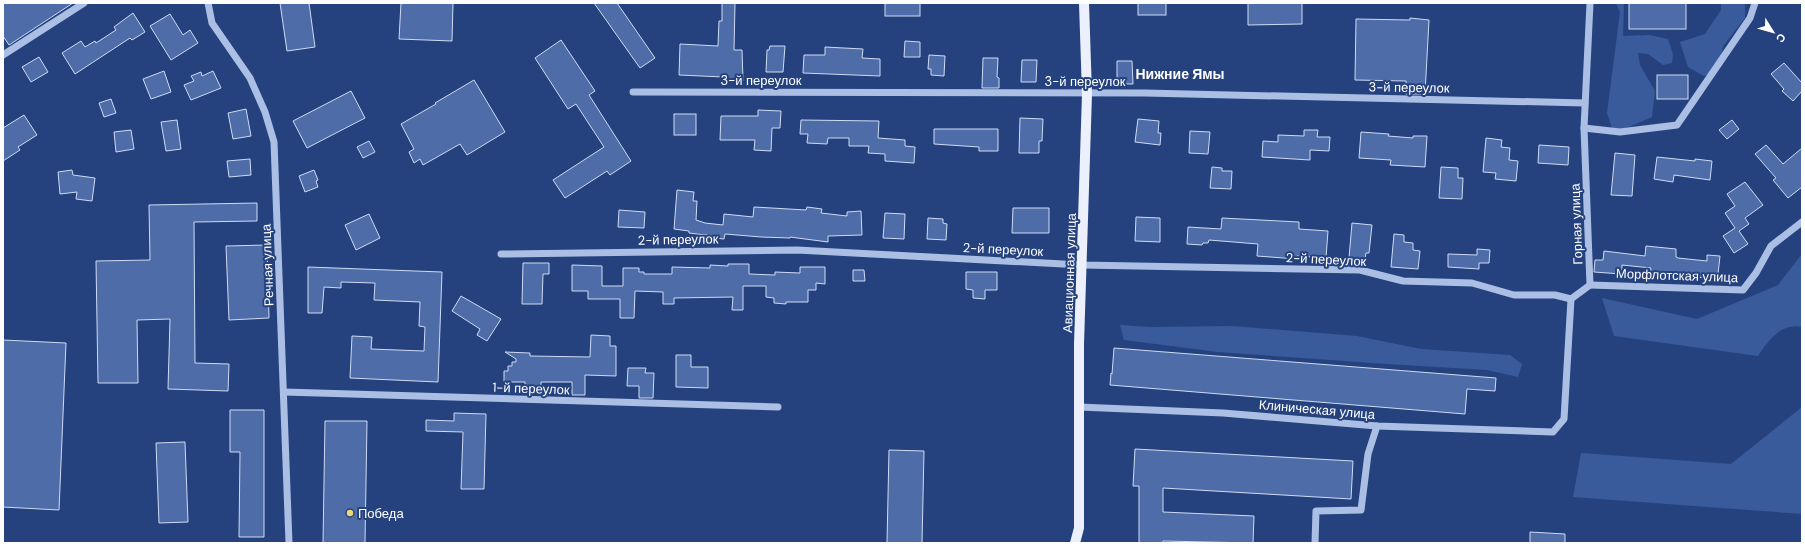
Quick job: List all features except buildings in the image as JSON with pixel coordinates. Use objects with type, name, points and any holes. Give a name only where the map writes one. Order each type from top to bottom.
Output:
[{"type":"main road","name":"Авиационная улица","points":[[1075,543],[1079,528],[1078,407],[1086,94],[1084,3]]},
{"type":"street","points":[[3,55],[84,3]]},
{"type":"street","name":"Речная улица","points":[[208,3],[212,23],[250,78],[266,112],[274,142],[289,543]]},
{"type":"street","name":"Горная улица","points":[[1590,3],[1584,103],[1590,284]]},
{"type":"street","points":[[1584,128],[1620,132],[1677,125],[1750,18],[1755,3]]},
{"type":"street","name":"3-й переулок","points":[[633,92],[1145,93],[1584,103]]},
{"type":"street","name":"Морфлотская улица","points":[[1590,284],[1743,290],[1756,273],[1771,246],[1802,222]]},
{"type":"street","name":"2-й переулок","points":[[502,254],[797,250],[1082,265],[1360,270],[1403,281],[1472,283],[1514,295],[1555,295],[1571,299]]},
{"type":"street","points":[[1571,299],[1590,284]]},
{"type":"street","name":"Клиническая улица","points":[[1078,407],[1223,413],[1377,426],[1553,432],[1564,419],[1571,299]]},
{"type":"street","name":"1-й переулок","points":[[284,392],[778,407]]},
{"type":"street","points":[[1315,543],[1316,511],[1361,510],[1368,454],[1377,426]]},
{"type":"shaded area","points":[[1616,3],[1624,3],[1623,36],[1649,35],[1668,39],[1673,54],[1672,63],[1663,65],[1648,54],[1638,53],[1640,65],[1655,91],[1652,117],[1629,127],[1613,131],[1607,113],[1620,12]]},
{"type":"shaded area","points":[[1721,3],[1745,3],[1745,18],[1723,46],[1718,70],[1704,76],[1688,67],[1680,42],[1705,34],[1721,10]]},
{"type":"shaded area","points":[[1802,254],[1802,327],[1794,326],[1781,330],[1766,344],[1758,356],[1614,336],[1602,298],[1697,319],[1778,285]]},
{"type":"shaded area","points":[[1120,325],[1150,327],[1232,326],[1357,336],[1421,349],[1510,355],[1522,364],[1518,377],[1487,370],[1218,352],[1124,340]]},
{"type":"shaded area","points":[[1802,407],[1802,514],[1573,497],[1581,453],[1731,464]]},
{"type":"place","name":"Победа","points":[[350,513]]},
{"type":"district","name":"Нижние Ямы","points":[[1180,74]]}]
